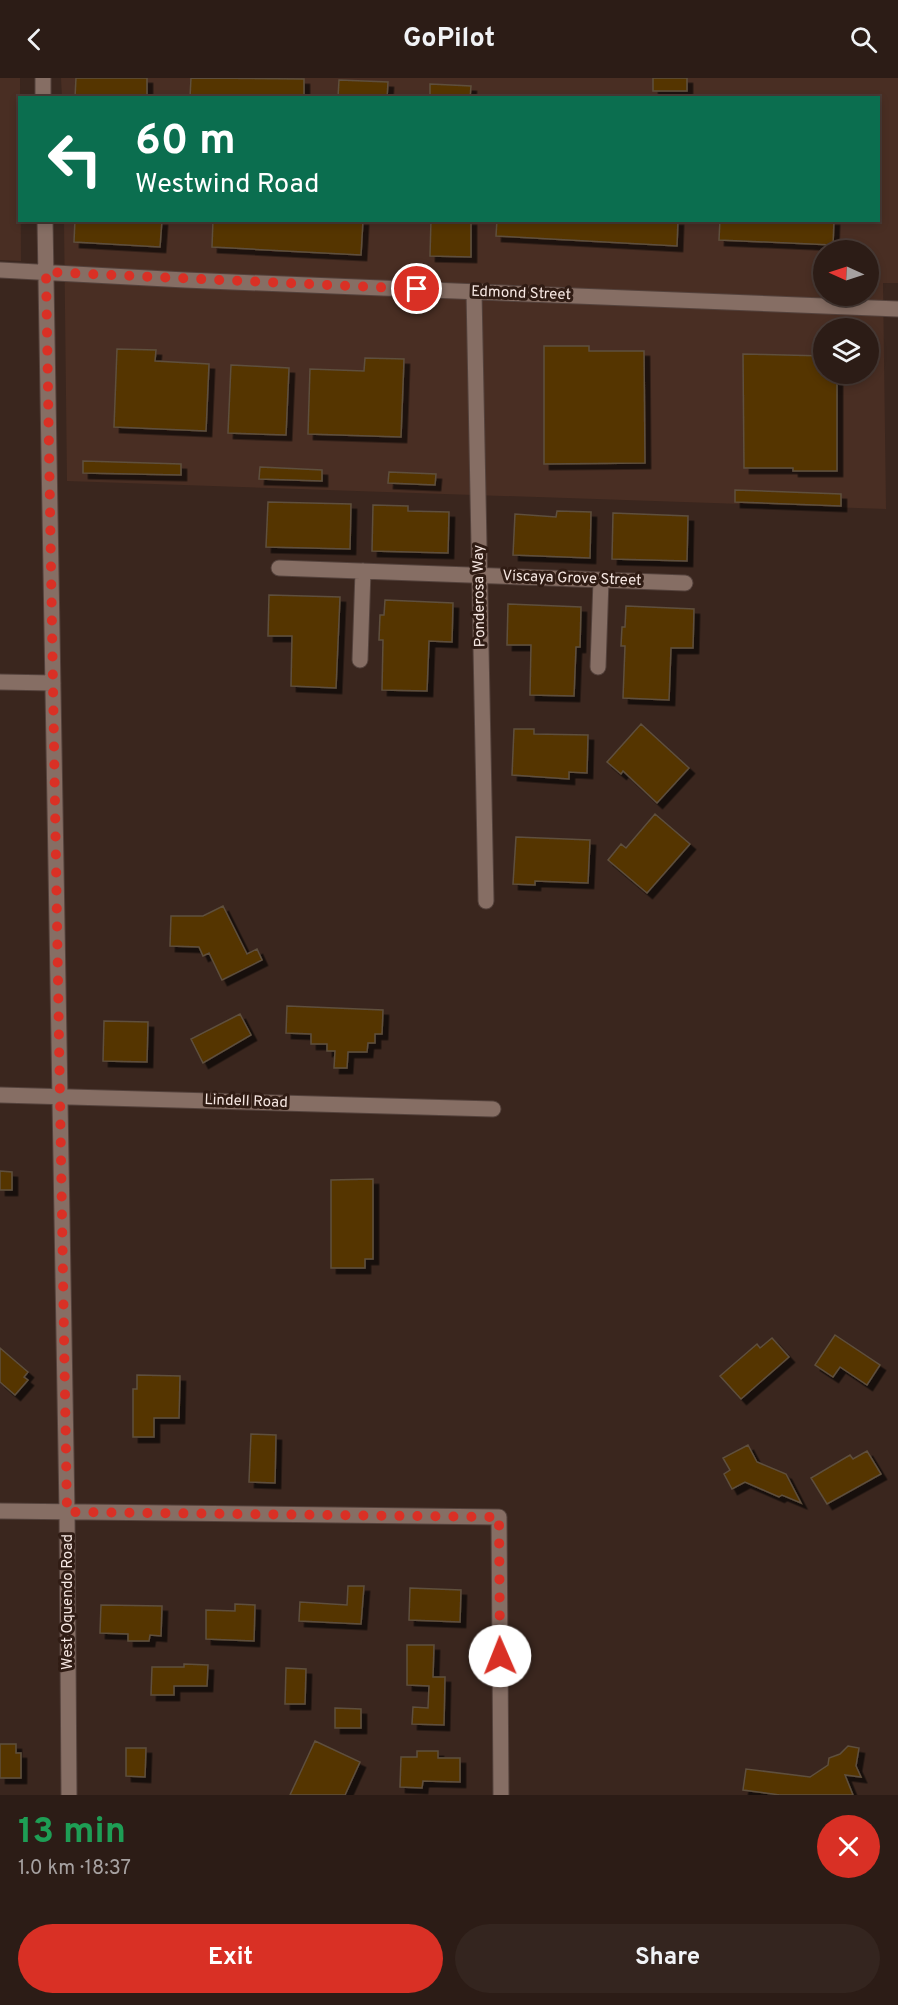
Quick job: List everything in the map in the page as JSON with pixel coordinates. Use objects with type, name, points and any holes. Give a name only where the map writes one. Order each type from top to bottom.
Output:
[{"type":"street","points":[[43,78],[43,96]]},
{"type":"street","name":"West Oquendo Road","points":[[45,222],[67,1512],[69,1795]]},
{"type":"street","name":"Edmond Street","points":[[0,270],[898,309]]},
{"type":"street","name":"Ponderosa Way","points":[[474,292],[486,901]]},
{"type":"street","name":"Viscaya Grove Street","points":[[279,568],[685,583]]},
{"type":"street","points":[[360,660],[363,571]]},
{"type":"street","points":[[598,667],[601,580]]},
{"type":"street","points":[[0,681],[53,683]]},
{"type":"street","name":"Lindell Road","points":[[0,1095],[493,1109]]},
{"type":"street","points":[[0,1511],[499,1517],[501,1795]]},
{"type":"shaded area","points":[[0,78],[20,78],[18,222],[21,222],[21,261],[0,260]]},
{"type":"shaded area","points":[[61,78],[898,78],[898,283],[883,283],[886,509],[67,481],[64,222],[880,222],[880,96],[62,96]]},
{"type":"building","points":[[76,78],[147,78],[147,96],[75,96]]},
{"type":"building","points":[[191,78],[304,79],[304,96],[190,96]]},
{"type":"building","points":[[653,78],[687,78],[687,91],[653,91]]},
{"type":"building","points":[[339,80],[388,82],[387,96],[338,96]]},
{"type":"building","points":[[430,84],[471,86],[470,96],[430,96]]},
{"type":"building","points":[[75,222],[162,222],[160,247],[74,242]]},
{"type":"building","points":[[213,222],[363,222],[361,255],[212,247]]},
{"type":"building","points":[[431,222],[471,222],[471,257],[430,256]]},
{"type":"building","points":[[497,222],[678,222],[677,246],[496,236]]},
{"type":"building","points":[[720,222],[834,222],[833,240],[813,240],[813,244],[719,240]]},
{"type":"building","points":[[544,346],[589,346],[589,351],[644,351],[645,463],[544,464]]},
{"type":"building","points":[[117,349],[156,350],[155,361],[209,364],[206,431],[114,427]]},
{"type":"building","points":[[743,354],[813,356],[813,384],[837,384],[837,471],[744,468]]},
{"type":"building","points":[[365,358],[404,359],[401,437],[308,434],[310,369],[364,371]]},
{"type":"building","points":[[231,365],[289,368],[286,435],[228,433]]},
{"type":"building","points":[[83,461],[181,464],[181,475],[83,473]]},
{"type":"building","points":[[260,467],[322,470],[322,481],[259,479]]},
{"type":"building","points":[[389,472],[436,474],[435,485],[388,483]]},
{"type":"building","points":[[735,490],[841,494],[841,506],[735,502]]},
{"type":"building","points":[[268,502],[351,504],[350,549],[266,547]]},
{"type":"building","points":[[373,505],[408,506],[408,511],[449,512],[448,553],[372,551]]},
{"type":"building","points":[[557,511],[591,512],[590,558],[513,555],[515,514],[556,517]]},
{"type":"building","points":[[613,513],[688,516],[687,561],[612,559]]},
{"type":"building","points":[[269,595],[340,597],[336,688],[291,686],[292,636],[268,636]]},
{"type":"building","points":[[385,600],[453,603],[452,642],[429,641],[427,691],[382,690],[383,640],[379,640],[380,615],[384,615]]},
{"type":"building","points":[[508,604],[581,607],[580,647],[576,647],[574,696],[530,695],[531,645],[507,645]]},
{"type":"building","points":[[626,606],[694,609],[693,648],[671,648],[669,700],[623,698],[625,646],[621,646]]},
{"type":"building","points":[[641,724],[689,768],[657,803],[623,771],[621,774],[607,762]]},
{"type":"building","points":[[514,729],[534,729],[534,734],[588,735],[587,773],[569,772],[569,779],[512,775]]},
{"type":"building","points":[[655,814],[690,844],[647,893],[608,860],[621,844],[626,848]]},
{"type":"building","points":[[516,837],[590,840],[588,883],[535,881],[535,885],[513,884]]},
{"type":"building","points":[[223,906],[247,954],[257,949],[262,960],[222,980],[209,953],[203,956],[199,947],[170,946],[171,916],[203,916]]},
{"type":"building","points":[[287,1006],[383,1010],[382,1034],[375,1034],[375,1043],[368,1043],[367,1052],[348,1052],[347,1068],[334,1068],[335,1051],[327,1051],[327,1044],[311,1044],[311,1034],[286,1033]]},
{"type":"building","points":[[240,1014],[251,1035],[203,1063],[191,1039]]},
{"type":"building","points":[[104,1021],[148,1022],[147,1062],[103,1061]]},
{"type":"building","points":[[0,1171],[12,1172],[12,1190],[0,1190]]},
{"type":"building","points":[[373,1179],[373,1259],[365,1259],[365,1268],[331,1268],[331,1180]]},
{"type":"building","points":[[835,1335],[880,1365],[867,1385],[840,1367],[833,1377],[815,1365]]},
{"type":"building","points":[[772,1338],[789,1357],[741,1399],[720,1376],[757,1344],[760,1348]]},
{"type":"building","points":[[0,1348],[28,1372],[24,1377],[28,1380],[15,1395],[0,1382]]},
{"type":"building","points":[[137,1375],[180,1376],[179,1418],[154,1418],[154,1437],[133,1437],[133,1389],[137,1389]]},
{"type":"building","points":[[251,1434],[276,1435],[275,1483],[249,1482]]},
{"type":"building","points":[[748,1445],[757,1462],[786,1474],[801,1503],[782,1495],[779,1497],[745,1482],[732,1489],[724,1474],[730,1470],[723,1458]]},
{"type":"building","points":[[867,1451],[881,1474],[827,1504],[811,1478],[850,1455],[853,1459]]},
{"type":"building","points":[[348,1586],[364,1586],[361,1624],[299,1621],[300,1602],[347,1605]]},
{"type":"building","points":[[410,1588],[461,1590],[460,1622],[409,1620]]},
{"type":"building","points":[[235,1604],[255,1605],[254,1641],[206,1639],[206,1610],[235,1611]]},
{"type":"building","points":[[101,1605],[162,1606],[161,1636],[150,1635],[149,1641],[128,1641],[128,1634],[100,1633]]},
{"type":"building","points":[[407,1645],[434,1645],[433,1677],[445,1677],[444,1725],[412,1724],[413,1707],[428,1708],[429,1686],[407,1685]]},
{"type":"building","points":[[184,1664],[208,1665],[207,1686],[174,1686],[174,1695],[151,1695],[152,1667],[184,1667]]},
{"type":"building","points":[[286,1668],[306,1669],[305,1704],[285,1704]]},
{"type":"building","points":[[335,1708],[361,1709],[361,1728],[335,1728]]},
{"type":"building","points":[[315,1741],[360,1762],[345,1795],[290,1795]]},
{"type":"building","points":[[0,1744],[16,1744],[16,1753],[21,1753],[21,1778],[0,1778]]},
{"type":"building","points":[[848,1746],[859,1748],[856,1766],[861,1777],[845,1775],[853,1795],[780,1795],[743,1790],[746,1769],[810,1777],[828,1765],[829,1758],[840,1754]]},
{"type":"building","points":[[126,1748],[146,1748],[145,1777],[126,1776]]},
{"type":"building","points":[[417,1751],[438,1751],[438,1758],[460,1758],[460,1782],[423,1781],[422,1788],[400,1787],[401,1757],[417,1757]]},
{"type":"route","points":[[417,289],[46,272],[67,1512],[499,1517],[500,1656]]}]
